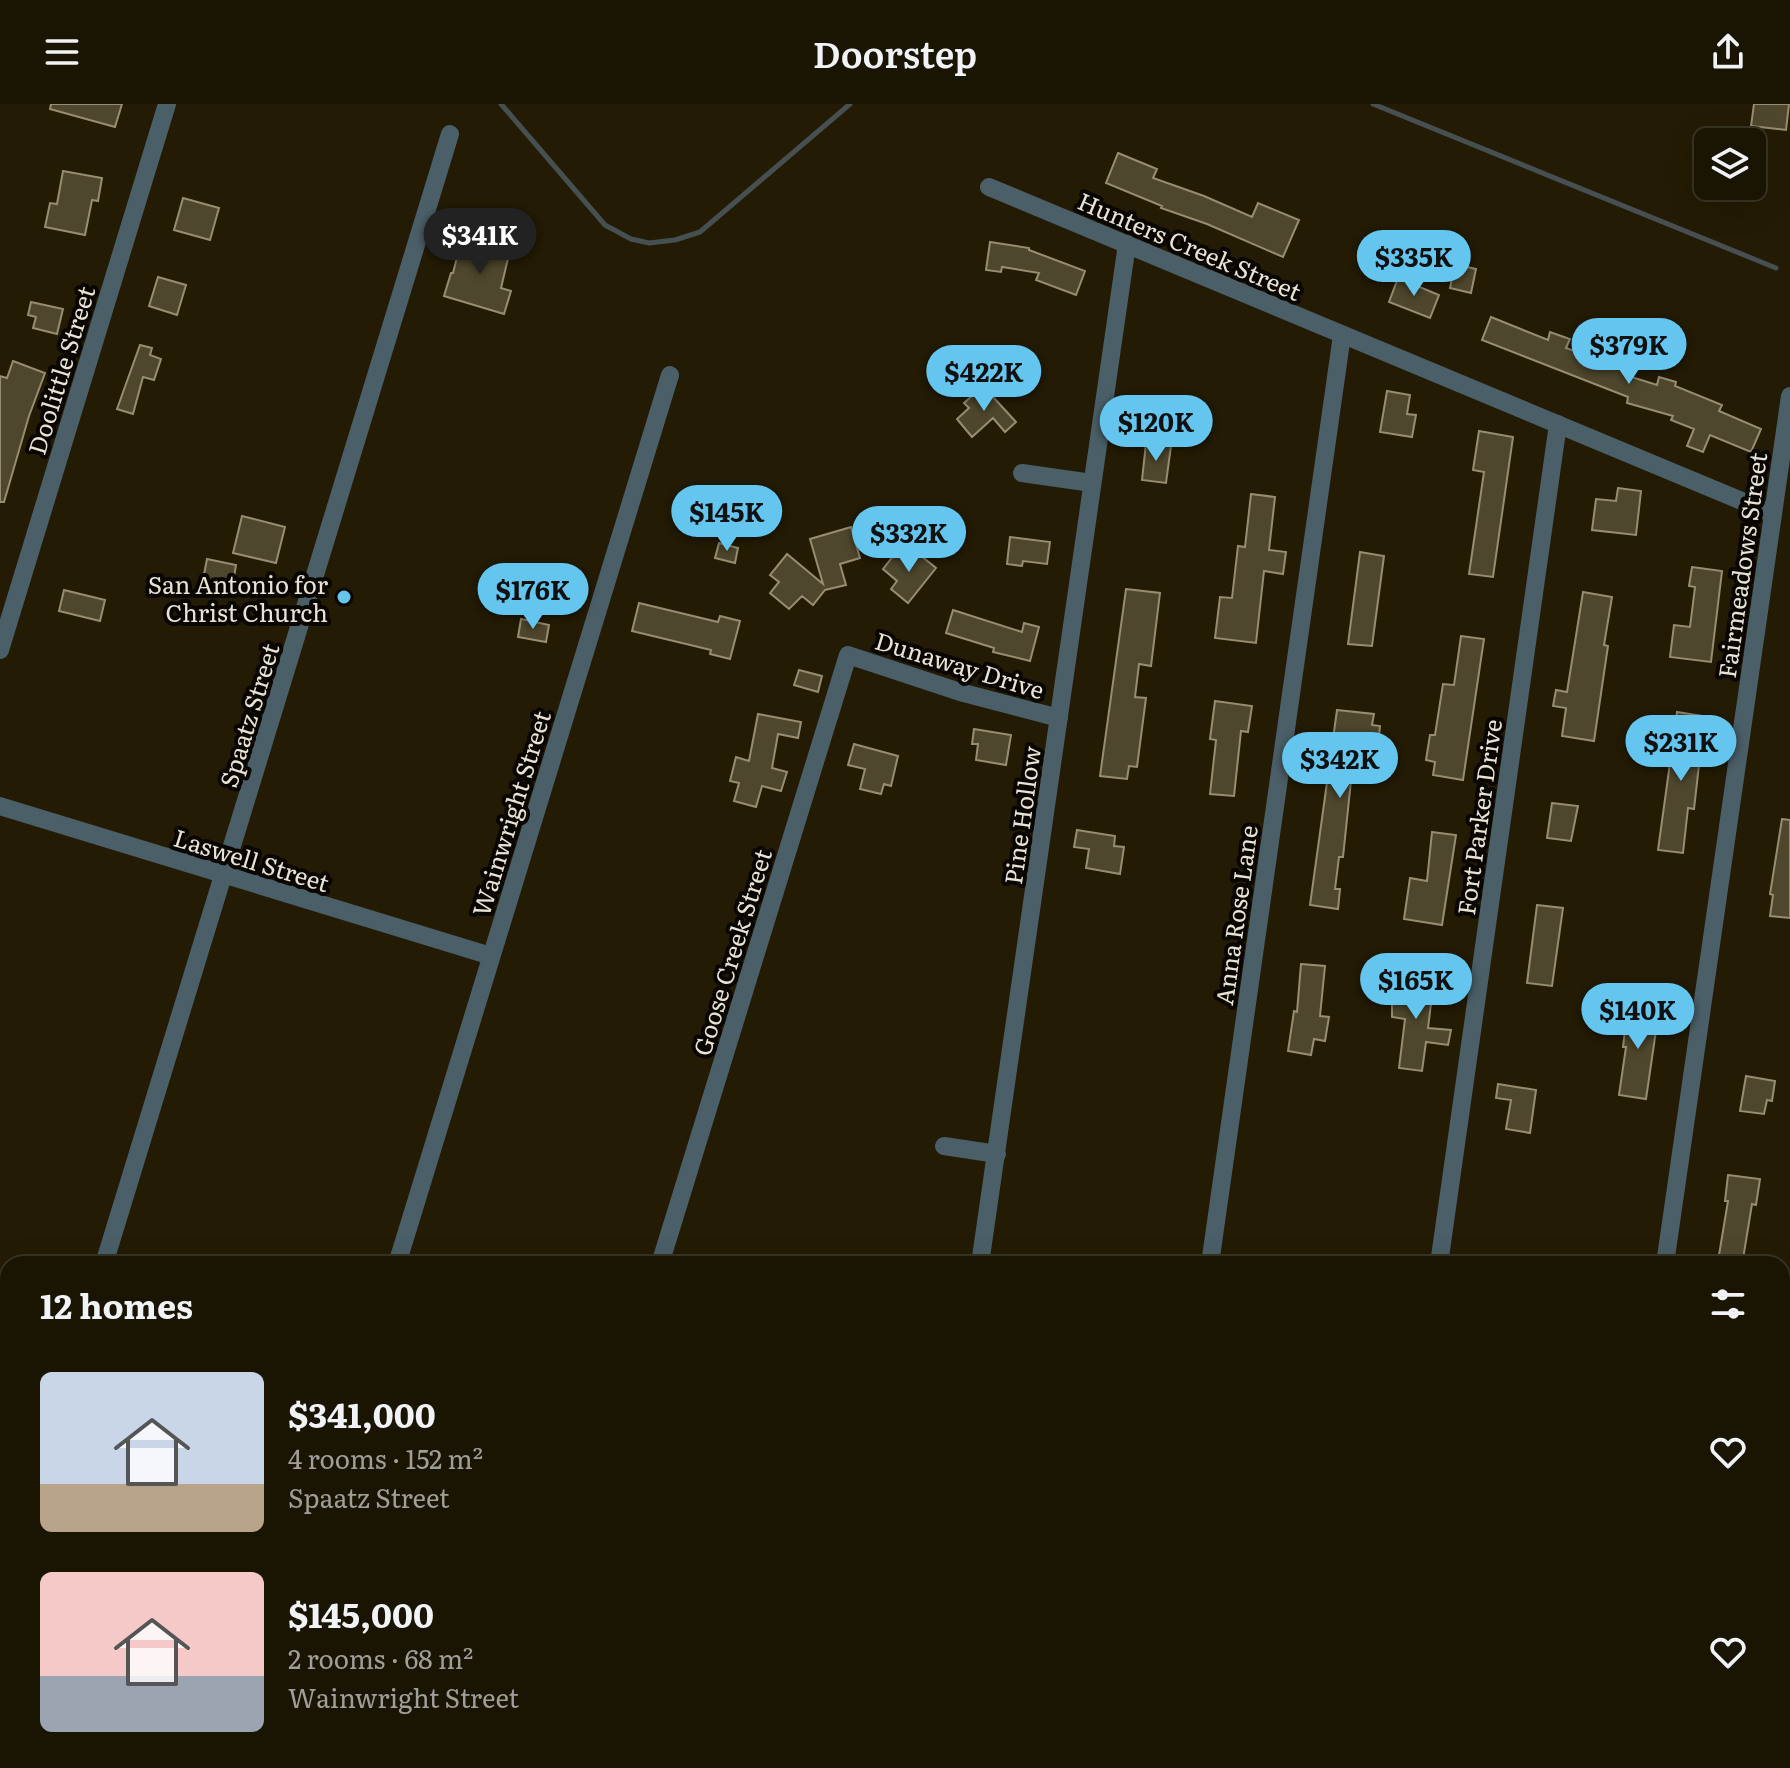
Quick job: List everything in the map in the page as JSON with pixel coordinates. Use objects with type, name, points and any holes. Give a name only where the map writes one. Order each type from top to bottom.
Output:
[{"type":"street","name":"Doolittle Street","points":[[0,650],[167,104]]},
{"type":"street","name":"Spaatz Street","points":[[106,1256],[450,134]]},
{"type":"street","name":"Hunters Creek Street","points":[[989,187],[1773,514]]},
{"type":"street","name":"Pine Hollow","points":[[981,1256],[1127,244]]},
{"type":"street","name":"Anna Rose Lane","points":[[1211,1256],[1342,335]]},
{"type":"street","name":"Wainwright Street","points":[[399,1256],[670,375]]},
{"type":"street","name":"Fairmeadows Street","points":[[1666,1256],[1790,396]]},
{"type":"street","name":"Fort Parker Drive","points":[[1440,1256],[1558,424]]},
{"type":"street","points":[[1022,473],[1092,483]]},
{"type":"street","name":"Dunaway Drive","points":[[848,655],[960,692],[1059,718]]},
{"type":"street","name":"Goose Creek Street","points":[[662,1256],[848,655]]},
{"type":"street","name":"Laswell Street","points":[[0,806],[491,956]]},
{"type":"street","points":[[944,1146],[997,1154]]},
{"type":"building","points":[[51,104],[122,104],[115,127],[50,109]]},
{"type":"building","points":[[1754,104],[1789,104],[1786,130],[1751,126]]},
{"type":"building","points":[[1118,153],[1157,169],[1153,178],[1252,217],[1258,203],[1299,220],[1283,257],[1106,183]]},
{"type":"building","points":[[63,171],[102,178],[98,201],[92,200],[85,235],[45,227],[50,203],[57,204]]},
{"type":"building","points":[[183,198],[219,208],[210,240],[174,230]]},
{"type":"building","points":[[462,238],[510,250],[501,288],[511,291],[504,314],[444,296]]},
{"type":"building","points":[[990,242],[1029,248],[1085,271],[1076,295],[1036,280],[1039,273],[1002,267],[1001,272],[986,270]]},
{"type":"building","points":[[1455,264],[1476,269],[1471,293],[1450,288]]},
{"type":"building","points":[[158,277],[186,285],[177,315],[149,306]]},
{"type":"building","points":[[1398,278],[1439,295],[1430,318],[1389,302]]},
{"type":"building","points":[[31,302],[63,309],[57,334],[33,328],[36,317],[28,315]]},
{"type":"building","points":[[1491,317],[1548,340],[1550,332],[1570,339],[1566,348],[1627,371],[1625,375],[1657,385],[1659,377],[1676,382],[1675,386],[1722,405],[1719,411],[1761,429],[1751,452],[1710,435],[1703,452],[1687,446],[1694,429],[1671,420],[1673,416],[1627,403],[1628,397],[1482,340]]},
{"type":"building","points":[[140,345],[152,348],[150,355],[161,359],[154,380],[143,377],[133,414],[117,409]]},
{"type":"building","points":[[13,361],[45,373],[4,502],[0,502],[0,376],[7,378]]},
{"type":"building","points":[[983,386],[1016,422],[1005,432],[993,418],[972,437],[957,419],[969,408],[964,403]]},
{"type":"building","points":[[1387,391],[1410,395],[1407,414],[1416,415],[1412,437],[1380,432]]},
{"type":"building","points":[[1479,431],[1513,437],[1493,577],[1469,574],[1484,472],[1473,470]]},
{"type":"building","points":[[1146,443],[1171,446],[1166,483],[1142,480]]},
{"type":"building","points":[[1618,488],[1641,491],[1636,535],[1592,530],[1596,499],[1616,501]]},
{"type":"building","points":[[1251,494],[1275,497],[1269,550],[1286,552],[1283,574],[1264,571],[1256,643],[1215,638],[1220,597],[1232,598],[1238,546],[1245,547]]},
{"type":"building","points":[[242,516],[285,527],[276,563],[233,553]]},
{"type":"building","points":[[851,527],[860,558],[840,564],[846,585],[825,590],[813,605],[802,596],[789,609],[770,593],[779,582],[770,575],[787,554],[823,584],[810,539]]},
{"type":"building","points":[[1010,537],[1050,542],[1047,564],[1023,561],[1022,566],[1007,564]]},
{"type":"building","points":[[719,543],[738,548],[735,563],[715,558]]},
{"type":"building","points":[[898,550],[908,559],[915,551],[936,568],[908,603],[891,589],[897,581],[883,569]]},
{"type":"building","points":[[1360,552],[1384,556],[1372,646],[1348,644]]},
{"type":"building","points":[[207,559],[236,565],[232,590],[202,585]]},
{"type":"building","points":[[1692,567],[1722,571],[1711,662],[1670,657],[1674,625],[1690,627],[1695,587],[1689,586]]},
{"type":"building","points":[[1126,589],[1160,593],[1151,666],[1139,664],[1135,697],[1146,698],[1137,767],[1129,766],[1127,779],[1100,776]]},
{"type":"building","points":[[64,590],[105,600],[100,621],[59,611]]},
{"type":"building","points":[[1583,592],[1612,597],[1594,741],[1562,736],[1566,708],[1553,706],[1556,690],[1567,692]]},
{"type":"building","points":[[639,603],[718,622],[720,616],[740,621],[730,659],[710,654],[711,650],[632,631]]},
{"type":"building","points":[[953,610],[1022,632],[1024,623],[1039,627],[1030,661],[993,652],[994,648],[946,633]]},
{"type":"building","points":[[521,619],[549,625],[546,642],[518,637]]},
{"type":"building","points":[[1461,636],[1484,639],[1463,780],[1433,775],[1435,762],[1426,760],[1430,735],[1435,735],[1443,684],[1454,685]]},
{"type":"building","points":[[799,670],[822,676],[818,692],[794,685]]},
{"type":"building","points":[[1215,701],[1252,706],[1248,732],[1241,731],[1234,796],[1210,794],[1216,740],[1210,739]]},
{"type":"building","points":[[1337,710],[1374,714],[1372,725],[1380,726],[1377,755],[1354,752],[1343,857],[1339,857],[1335,889],[1340,889],[1338,909],[1310,905]]},
{"type":"building","points":[[1677,712],[1703,716],[1694,764],[1699,765],[1694,809],[1688,808],[1683,853],[1658,850]]},
{"type":"building","points":[[758,714],[801,722],[798,738],[778,734],[772,768],[787,772],[781,791],[762,786],[756,807],[734,801],[739,783],[730,781],[736,757],[749,761]]},
{"type":"building","points":[[974,729],[1011,735],[1006,765],[976,760],[978,744],[972,744]]},
{"type":"building","points":[[854,744],[898,756],[891,786],[884,784],[881,794],[860,789],[865,769],[848,765]]},
{"type":"building","points":[[1552,803],[1578,806],[1571,841],[1547,838]]},
{"type":"building","points":[[1782,819],[1790,820],[1790,918],[1770,916],[1773,895],[1770,894]]},
{"type":"building","points":[[1077,830],[1115,836],[1114,846],[1124,847],[1120,874],[1086,868],[1089,849],[1074,847]]},
{"type":"building","points":[[1432,832],[1456,835],[1442,925],[1404,919],[1410,878],[1427,881]]},
{"type":"building","points":[[1537,905],[1563,908],[1552,986],[1527,983]]},
{"type":"building","points":[[1301,964],[1325,966],[1320,1016],[1329,1017],[1325,1041],[1314,1039],[1311,1055],[1288,1051],[1294,1011],[1297,1012]]},
{"type":"building","points":[[1409,978],[1434,980],[1428,1028],[1451,1030],[1448,1045],[1426,1042],[1422,1071],[1399,1068],[1405,1019],[1392,1017],[1392,985],[1408,986]]},
{"type":"building","points":[[1628,1006],[1659,1010],[1646,1099],[1619,1095]]},
{"type":"building","points":[[1746,1076],[1775,1081],[1772,1101],[1767,1100],[1764,1114],[1740,1111]]},
{"type":"building","points":[[1498,1084],[1536,1090],[1530,1133],[1506,1129],[1511,1100],[1496,1098]]},
{"type":"building","points":[[1728,1175],[1760,1179],[1756,1205],[1752,1204],[1743,1256],[1719,1255],[1728,1201],[1725,1201]]},
{"type":"waterway","points":[[501,104],[605,225],[631,239],[649,243],[675,240],[700,232],[850,104]]},
{"type":"waterway","points":[[1373,104],[1776,268]]},
{"type":"place","name":"San Antonio for Christ Church","points":[[344,597]]}]
